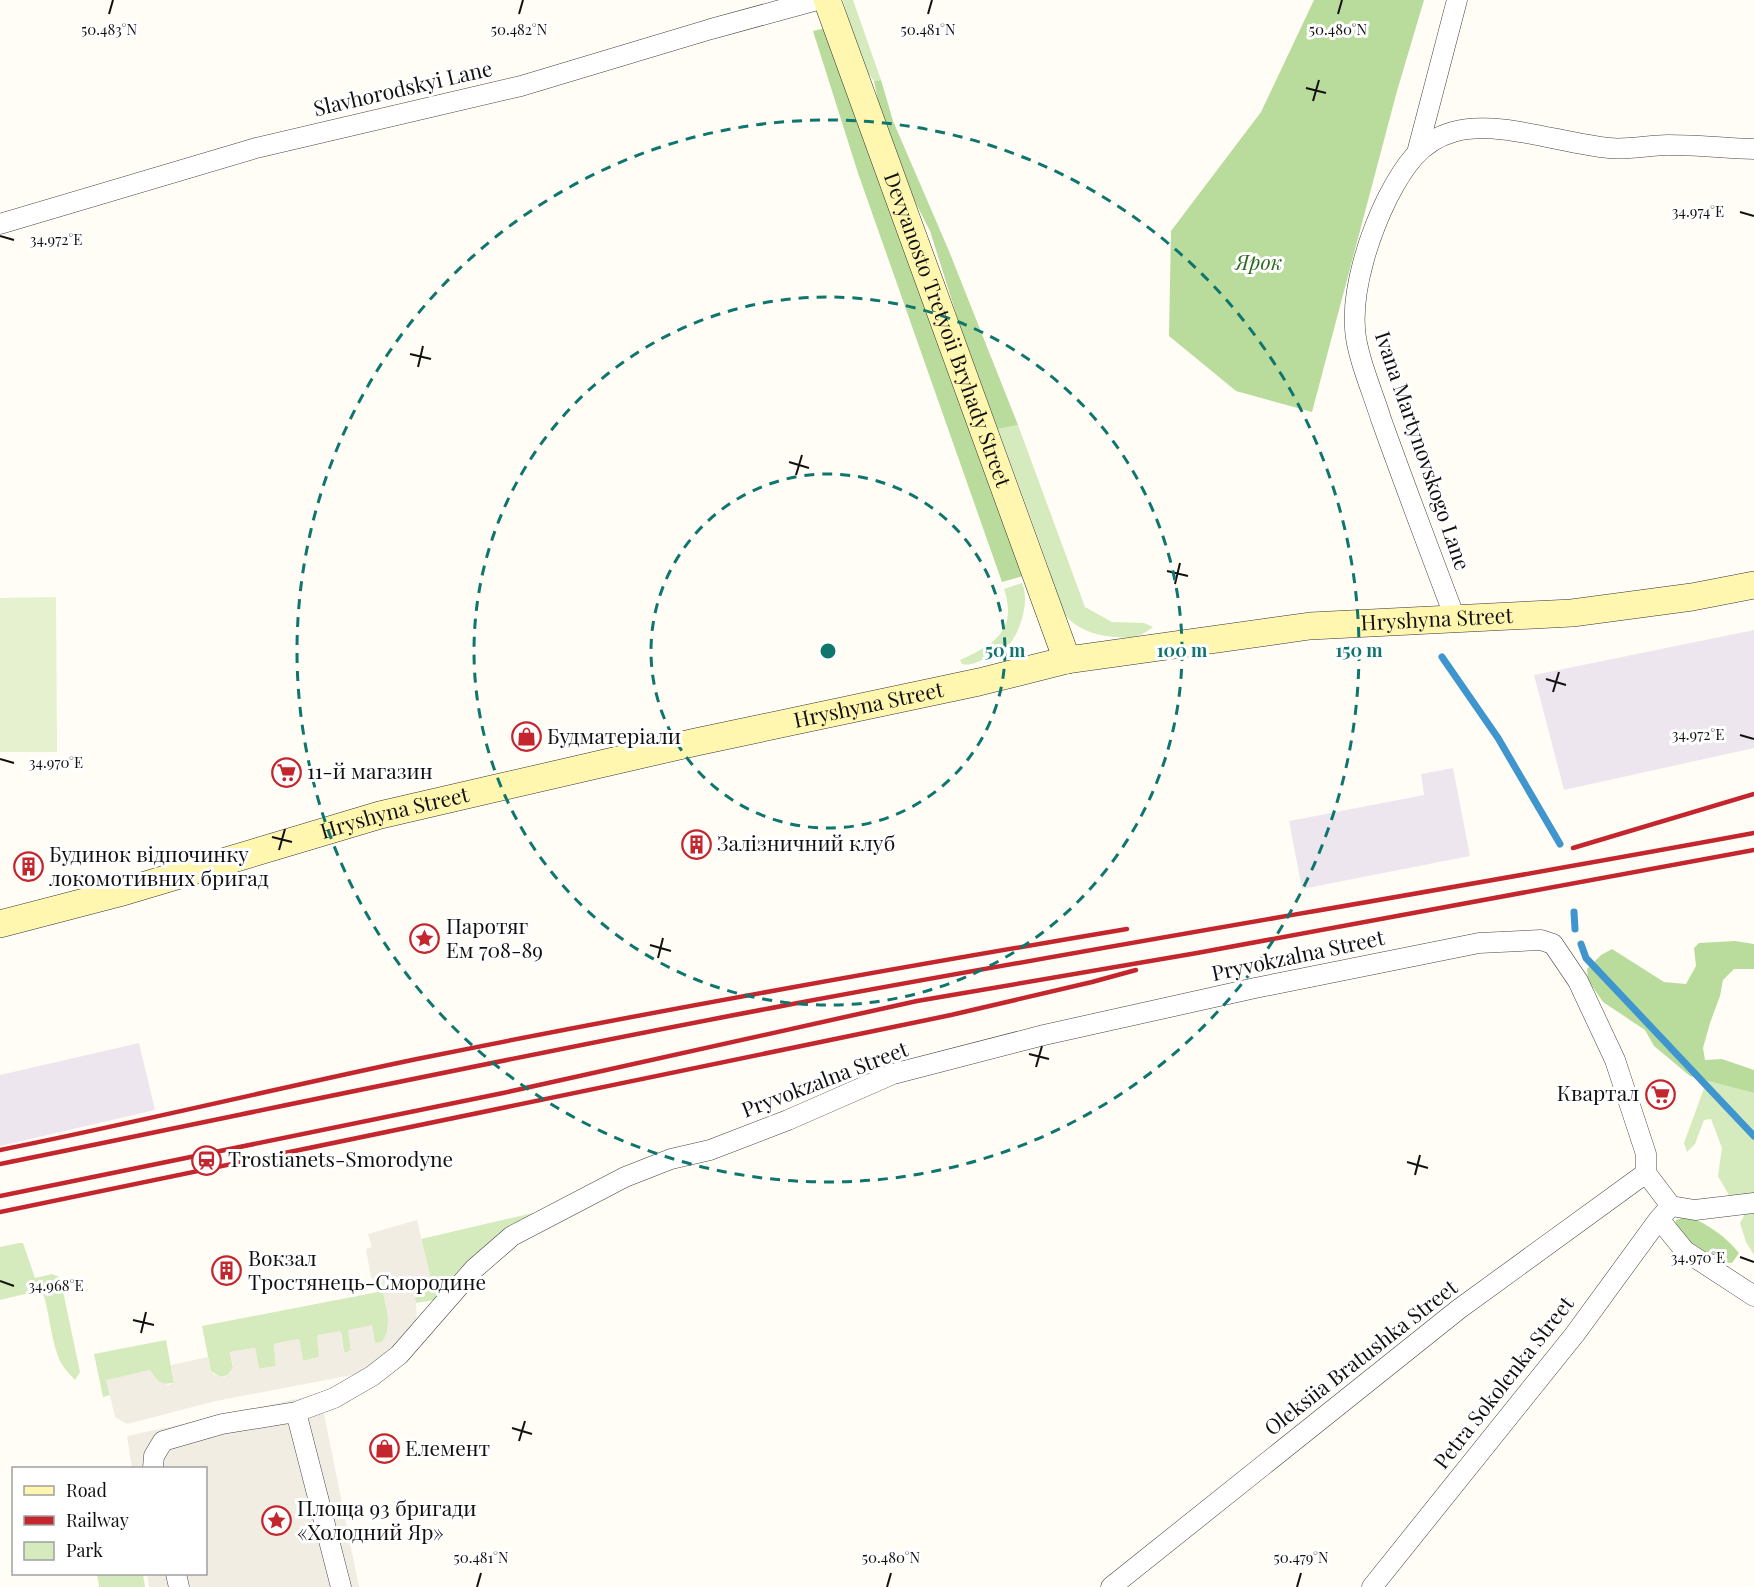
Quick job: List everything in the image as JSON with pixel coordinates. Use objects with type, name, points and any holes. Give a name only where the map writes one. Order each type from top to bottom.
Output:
[{"type":"main road","name":"Devyanosto Tretyoii Bryhady Street","points":[[827,0],[1067,660]]},
{"type":"main road","name":"Hryshyna Street","points":[[0,924],[127,891],[380,815],[696,742],[979,682],[1067,660],[1310,626],[1521,616],[1637,606],[1754,585]]},
{"type":"street","name":"Slavhorodskyi Lane","points":[[0,224],[256,148],[521,86],[817,0]]},
{"type":"street","points":[[1417,153],[1457,0]]},
{"type":"street","name":"Ivana Martynovskogo Lane","points":[[1455,618],[1366,375],[1355,328],[1356,302],[1362,268],[1374,232],[1401,172],[1431,140],[1454,131],[1480,128],[1610,148],[1669,145],[1754,149]]},
{"type":"street","name":"Pryvokzalna Street","points":[[153,1467],[154,1456],[163,1441],[222,1424],[296,1412],[334,1398],[372,1376],[399,1355],[474,1269],[512,1236],[625,1177],[670,1159],[710,1150],[788,1120],[893,1074],[1044,1035],[1255,988],[1479,943],[1541,940],[1553,944],[1578,981],[1615,1060],[1646,1154],[1646,1173]]},
{"type":"street","points":[[1646,1173],[1685,1251],[1754,1296]]},
{"type":"street","name":"Oleksiia Bratushka Street","points":[[1111,1587],[1450,1316],[1646,1173]]},
{"type":"street","points":[[1665,1212],[1754,1203]]},
{"type":"street","name":"Petra Sokolenka Street","points":[[1372,1587],[1575,1334],[1665,1212]]},
{"type":"street","points":[[296,1412],[341,1587]]},
{"type":"shaded area","points":[[1754,630],[1754,748],[1564,790],[1534,675]]},
{"type":"shaded area","points":[[1453,768],[1470,856],[1302,889],[1289,821],[1424,795],[1421,774]]},
{"type":"shaded area","points":[[139,1043],[155,1110],[0,1146],[0,1075]]},
{"type":"shaded area","points":[[417,1220],[431,1279],[412,1284],[417,1326],[381,1362],[352,1375],[216,1401],[127,1424],[115,1417],[106,1380],[150,1370],[158,1381],[168,1385],[174,1383],[171,1365],[208,1357],[211,1371],[215,1375],[224,1377],[233,1368],[230,1352],[255,1348],[259,1369],[276,1366],[274,1344],[299,1339],[303,1361],[319,1357],[317,1335],[340,1331],[344,1352],[351,1352],[348,1330],[372,1325],[375,1343],[382,1342],[387,1333],[388,1318],[383,1291],[371,1277],[366,1249],[372,1247],[368,1234]]},
{"type":"shaded area","name":"Площа 93 бригади «Холодний Яр»","points":[[320,1394],[359,1587],[149,1587],[147,1575],[207,1575],[207,1467],[132,1467],[127,1436]]},
{"type":"green space","points":[[843,0],[853,0],[881,80],[874,81],[860,62]]},
{"type":"green space","name":"Ярок","points":[[1314,0],[1424,0],[1397,91],[1312,412],[1236,391],[1169,336],[1171,231],[1261,112]]},
{"type":"green space","points":[[826,28],[1023,576],[1002,582],[858,173],[813,31]]},
{"type":"green space","points":[[881,80],[893,121],[949,251],[1018,425],[998,429],[966,345],[930,231],[904,180],[879,105],[874,81]]},
{"type":"green space","points":[[1018,425],[1085,607],[1112,622],[1144,623],[1153,627],[1146,632],[1141,635],[1124,637],[1089,632],[1074,623],[1064,612],[1057,599],[1047,563],[998,429]]},
{"type":"green space","points":[[1022,583],[1024,610],[1014,638],[1002,652],[996,655],[973,663],[962,664],[960,660],[983,648],[1000,635],[1008,616],[1004,589]]},
{"type":"green space","points":[[56,597],[57,752],[0,752],[0,598]]},
{"type":"green space","points":[[1735,941],[1754,944],[1754,969],[1734,969],[1723,980],[1703,1048],[1705,1060],[1722,1059],[1754,1070],[1754,1093],[1690,1076],[1654,1046],[1645,1030],[1603,1002],[1588,980],[1587,969],[1601,955],[1612,949],[1664,982],[1686,984],[1696,966],[1694,948],[1699,943]]},
{"type":"green space","points":[[1707,1080],[1754,1093],[1754,1195],[1730,1197],[1718,1176],[1722,1148],[1711,1119],[1704,1120],[1695,1144],[1687,1152],[1684,1143]]},
{"type":"green space","points":[[1754,1211],[1754,1255],[1746,1242],[1740,1223],[1746,1212]]},
{"type":"green space","points":[[533,1213],[534,1216],[435,1300],[416,1303],[411,1284],[431,1279],[421,1239]]},
{"type":"green space","points":[[1688,1216],[1716,1231],[1728,1241],[1739,1253],[1732,1263],[1713,1260],[1700,1254],[1674,1230],[1676,1220]]},
{"type":"green space","points":[[23,1243],[35,1278],[52,1274],[60,1277],[80,1372],[75,1380],[60,1361],[42,1290],[0,1300],[0,1247]]},
{"type":"green space","points":[[383,1291],[388,1330],[382,1342],[344,1353],[341,1332],[320,1357],[303,1361],[299,1339],[274,1344],[276,1366],[259,1369],[255,1348],[230,1352],[233,1368],[228,1375],[220,1377],[211,1371],[202,1326]]},
{"type":"green space","points":[[166,1340],[174,1383],[163,1384],[153,1378],[150,1370],[107,1381],[110,1395],[103,1397],[94,1354]]},
{"type":"green space","points":[[97,1575],[143,1575],[145,1587],[99,1587]]},
{"type":"waterway","points":[[1442,657],[1498,738],[1560,844]]},
{"type":"waterway","points":[[1574,912],[1575,929]]},
{"type":"waterway","points":[[1581,944],[1586,958],[1754,1136]]},
{"type":"railway","points":[[1573,848],[1754,794]]},
{"type":"railway","points":[[0,1164],[782,1006],[1754,833]]},
{"type":"railway","points":[[0,1196],[503,1093],[917,1001],[1197,953],[1754,850]]},
{"type":"railway","points":[[0,1150],[506,1041],[949,959],[1127,929]]},
{"type":"railway","points":[[0,1212],[951,1015],[1136,970]]},
{"type":"place","name":"Будматеріали","points":[[526,737]]},
{"type":"place","name":"11-й магазин","points":[[286,772]]},
{"type":"place","name":"Залізничний клуб","points":[[696,844]]},
{"type":"place","name":"Будинок відпочинку локомотивних бригад","points":[[28,867]]},
{"type":"place","name":"Паротяг Ем 708-89","points":[[425,939]]},
{"type":"place","name":"Квартал","points":[[1660,1094]]},
{"type":"place","name":"Trostianets-Smorodyne","points":[[207,1160]]},
{"type":"place","name":"Вокзал Тростянець-Смородине","points":[[227,1271]]},
{"type":"place","name":"Елемент","points":[[384,1449]]},
{"type":"place","name":"Площа 93 бригади «Холодний Яр»","points":[[276,1521]]}]
